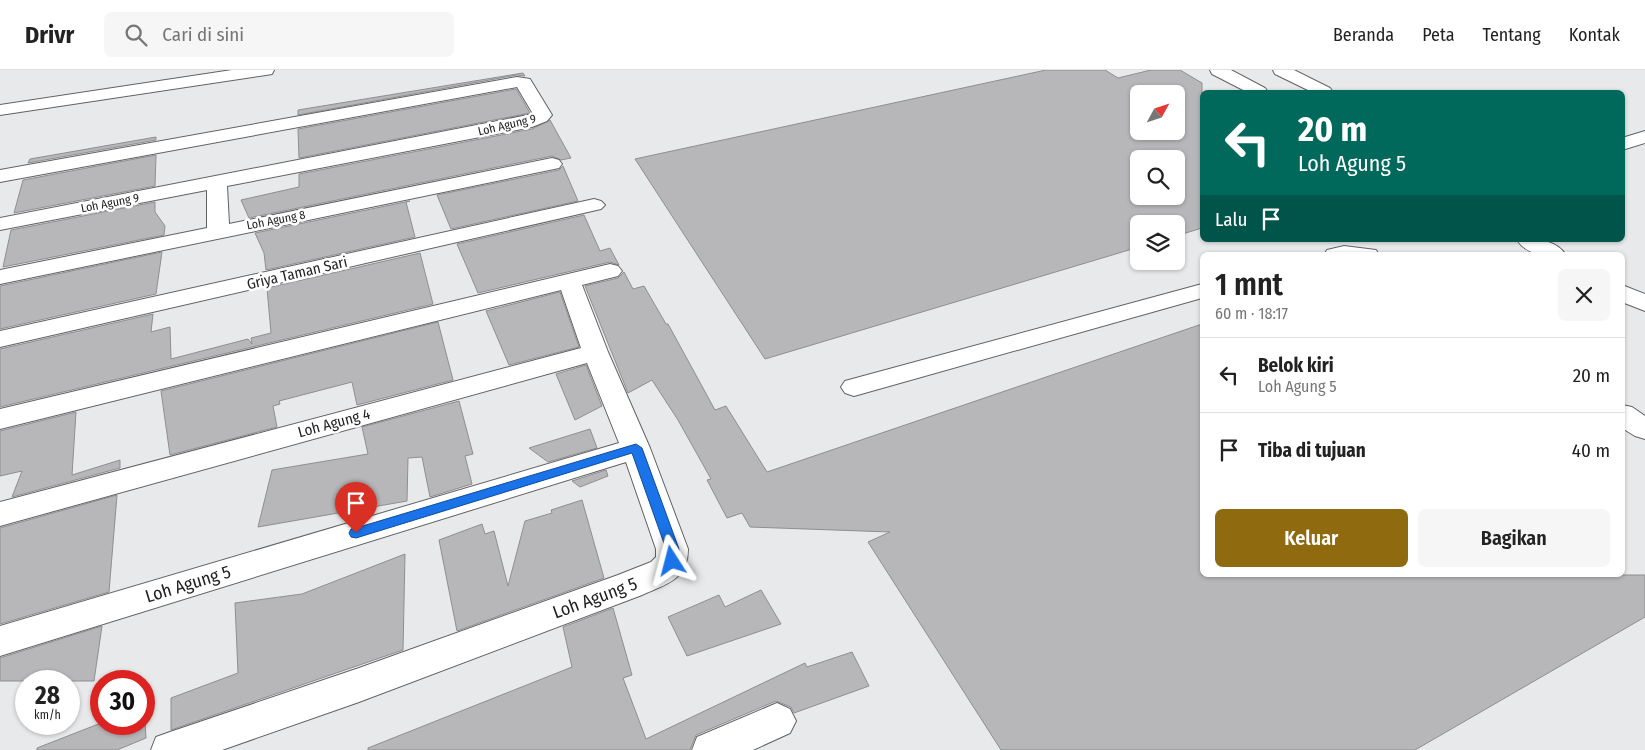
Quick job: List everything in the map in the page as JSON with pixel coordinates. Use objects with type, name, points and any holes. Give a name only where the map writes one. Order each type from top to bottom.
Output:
[{"type":"street","points":[[0,110],[266,70]]},
{"type":"street","points":[[1218,70],[1255,90]]},
{"type":"street","points":[[1281,70],[1320,90]]},
{"type":"street","name":"Loh Agung 9","points":[[0,176],[517,82],[524,83],[542,115],[532,121],[0,224]]},
{"type":"street","points":[[1625,143],[1645,137]]},
{"type":"street","name":"Loh Agung 8","points":[[0,277],[552,164]]},
{"type":"street","points":[[217,183],[218,232]]},
{"type":"street","name":"Griya Taman Sari","points":[[0,339],[594,205]]},
{"type":"street","points":[[1532,242],[1550,252]]},
{"type":"street","points":[[0,418],[610,271]]},
{"type":"street","points":[[569,281],[636,448]]},
{"type":"street","points":[[854,387],[1200,292]]},
{"type":"street","points":[[1625,294],[1645,304]]},
{"type":"street","name":"Loh Agung 4","points":[[0,514],[596,352]]},
{"type":"street","points":[[1625,416],[1645,429]]},
{"type":"street","name":"Loh Agung 5","points":[[0,641],[636,448],[672,549],[672,561],[663,571],[368,682],[170,750]]},
{"type":"street","points":[[711,750],[777,721]]},
{"type":"building","points":[[1046,70],[1105,70],[1118,78],[1151,70],[1180,70],[1202,83],[1202,90],[1200,90],[1200,229],[1185,233],[1185,215],[1130,215],[1130,250],[765,359],[635,159]]},
{"type":"building","points":[[523,73],[525,76],[517,75],[298,115],[298,110]]},
{"type":"building","points":[[516,89],[530,113],[299,158],[298,129]]},
{"type":"building","points":[[550,120],[571,158],[561,160],[552,156],[249,218],[241,200],[299,187],[299,174],[532,129]]},
{"type":"building","points":[[156,137],[156,140],[28,163],[30,159]]},
{"type":"building","points":[[156,155],[155,186],[14,213],[23,180]]},
{"type":"building","points":[[563,166],[578,201],[451,229],[437,195],[559,170]]},
{"type":"building","points":[[410,201],[406,202],[415,237],[266,270],[264,253],[255,233]]},
{"type":"building","points":[[155,202],[155,212],[165,226],[164,235],[3,267],[11,230]]},
{"type":"building","points":[[584,215],[600,251],[610,248],[619,265],[610,262],[478,293],[457,244]]},
{"type":"building","points":[[162,252],[156,294],[0,329],[0,286]]},
{"type":"building","points":[[420,253],[433,304],[0,407],[0,349],[153,314],[151,332],[170,327],[171,359],[248,339],[252,344],[251,338],[271,333],[267,288]]},
{"type":"building","points":[[624,272],[633,289],[644,286],[666,324],[668,324],[715,410],[726,406],[767,472],[1200,325],[1200,577],[1625,577],[1625,575],[1645,575],[1645,617],[1415,750],[1001,750],[868,542],[890,532],[750,527],[742,513],[727,518],[707,480],[711,479],[678,420],[652,380],[628,393],[585,286],[618,278]]},
{"type":"building","points":[[560,292],[579,347],[509,365],[486,311]]},
{"type":"building","points":[[438,322],[453,380],[357,405],[352,382],[279,401],[280,404],[273,406],[277,427],[170,455],[161,391]]},
{"type":"building","points":[[586,365],[602,406],[575,420],[556,374]]},
{"type":"building","points":[[459,401],[473,454],[465,456],[472,484],[430,497],[422,457],[408,458],[407,501],[258,527],[272,470],[368,454],[362,427]]},
{"type":"building","points":[[76,412],[72,475],[120,460],[120,468],[12,497],[22,471],[0,476],[0,431]]},
{"type":"building","points":[[590,429],[597,448],[548,462],[529,448]]},
{"type":"building","points":[[606,470],[608,476],[580,487],[572,481]]},
{"type":"building","points":[[117,495],[109,592],[0,624],[0,528]]},
{"type":"building","points":[[582,500],[604,578],[457,631],[439,540],[482,524],[485,534],[494,531],[508,586],[525,521],[552,513],[551,510]]},
{"type":"building","points":[[405,554],[403,650],[171,730],[171,698],[238,673],[235,603],[302,594]]},
{"type":"building","points":[[761,590],[781,624],[687,656],[668,617],[719,595],[725,607]]},
{"type":"building","points":[[613,608],[632,675],[623,678],[646,739],[805,663],[807,667],[852,652],[869,686],[794,713],[791,707],[776,701],[696,735],[690,750],[368,750],[368,748],[572,667],[563,627]]},
{"type":"building","points":[[102,626],[96,670],[90,670],[90,681],[80,681],[80,670],[15,670],[15,681],[0,681],[0,658]]},
{"type":"building","points":[[90,727],[90,735],[146,735],[146,738],[117,750],[37,750],[37,748],[70,735],[80,735],[80,731]]},
{"type":"route","points":[[356,533],[636,448],[672,549],[672,561]]}]
